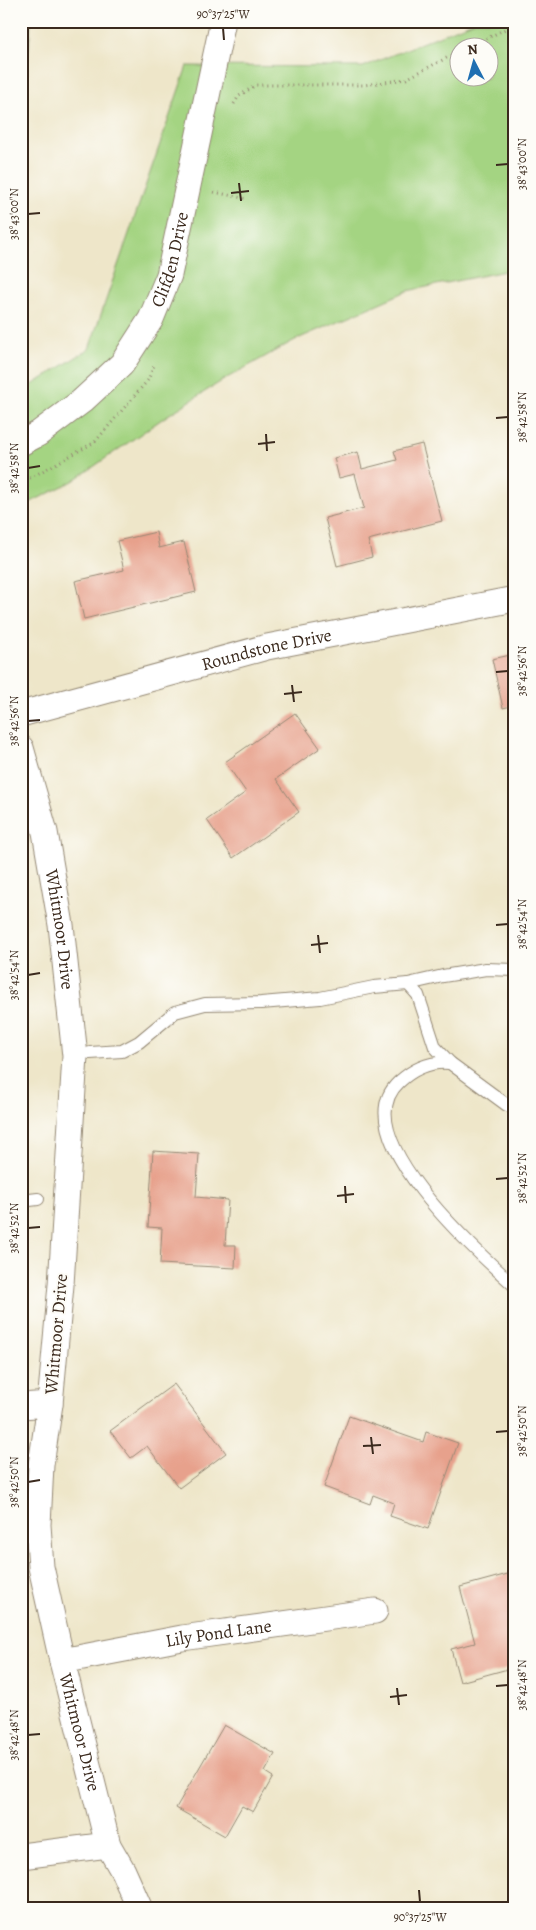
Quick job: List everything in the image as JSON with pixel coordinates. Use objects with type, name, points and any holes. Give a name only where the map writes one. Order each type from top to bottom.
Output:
[{"type":"street","name":"Clifden Drive","points":[[21,443],[38,434],[82,401],[122,364],[151,319],[169,275],[223,21]]},
{"type":"street","name":"Roundstone Drive","points":[[21,714],[267,646],[515,600]]},
{"type":"street","name":"Whitmoor Drive","points":[[21,748],[45,832],[61,925],[76,1056],[50,1404],[41,1465],[38,1525],[41,1567],[108,1845],[123,1871],[140,1909]]},
{"type":"street","points":[[21,1406],[50,1404]]},
{"type":"street","name":"Lily Pond Lane","points":[[62,1660],[182,1638],[375,1611]]},
{"type":"street","points":[[21,1856],[108,1845]]},
{"type":"lane","points":[[90,1052],[122,1050],[139,1042],[175,1012],[205,1004],[261,1003],[320,998],[374,987],[408,984],[486,969],[515,970]]},
{"type":"lane","points":[[408,984],[418,995],[435,1047],[450,1063],[507,1105],[515,1108]]},
{"type":"lane","points":[[450,1063],[441,1062],[422,1066],[406,1076],[394,1087],[386,1102],[385,1117],[389,1134],[398,1155],[438,1212],[515,1286]]},
{"type":"lane","points":[[21,1201],[38,1199]]},
{"type":"path","points":[[488,38],[515,24]]},
{"type":"path","points":[[232,107],[239,96],[256,85],[364,85],[406,78],[448,57]]},
{"type":"path","points":[[211,201],[215,184]]},
{"type":"path","points":[[213,192],[247,199]]},
{"type":"path","points":[[21,483],[95,442],[148,380],[157,362]]},
{"type":"green space","points":[[21,21],[31,21],[21,149]]},
{"type":"green space","points":[[475,21],[515,21],[515,269],[407,291],[295,340],[225,379],[165,417],[73,481],[21,507],[21,392],[89,349],[187,66],[363,67]]},
{"type":"building","points":[[422,444],[442,521],[368,540],[372,557],[337,566],[325,518],[364,508],[355,474],[339,478],[334,458],[358,452],[362,469],[397,460],[394,451]]},
{"type":"building","points":[[156,532],[159,548],[184,542],[196,592],[84,619],[75,581],[124,570],[117,541]]},
{"type":"building","points":[[515,654],[515,705],[503,708],[492,659]]},
{"type":"building","points":[[295,713],[320,748],[276,779],[299,812],[233,858],[207,820],[246,792],[225,762]]},
{"type":"building","points":[[153,1151],[199,1154],[196,1197],[228,1200],[225,1245],[236,1245],[235,1268],[160,1264],[162,1228],[148,1227]]},
{"type":"building","points":[[174,1384],[226,1453],[179,1488],[147,1446],[131,1458],[110,1431]]},
{"type":"building","points":[[349,1416],[423,1442],[426,1432],[458,1443],[428,1529],[390,1516],[394,1503],[373,1495],[370,1504],[324,1487]]},
{"type":"building","points":[[515,1572],[515,1667],[460,1682],[451,1649],[475,1643],[460,1587]]},
{"type":"building","points":[[224,1725],[275,1754],[265,1772],[273,1777],[253,1812],[242,1806],[225,1836],[176,1808]]},
{"type":"building","points":[[35,1905],[35,1909],[21,1909],[21,1907]]}]
